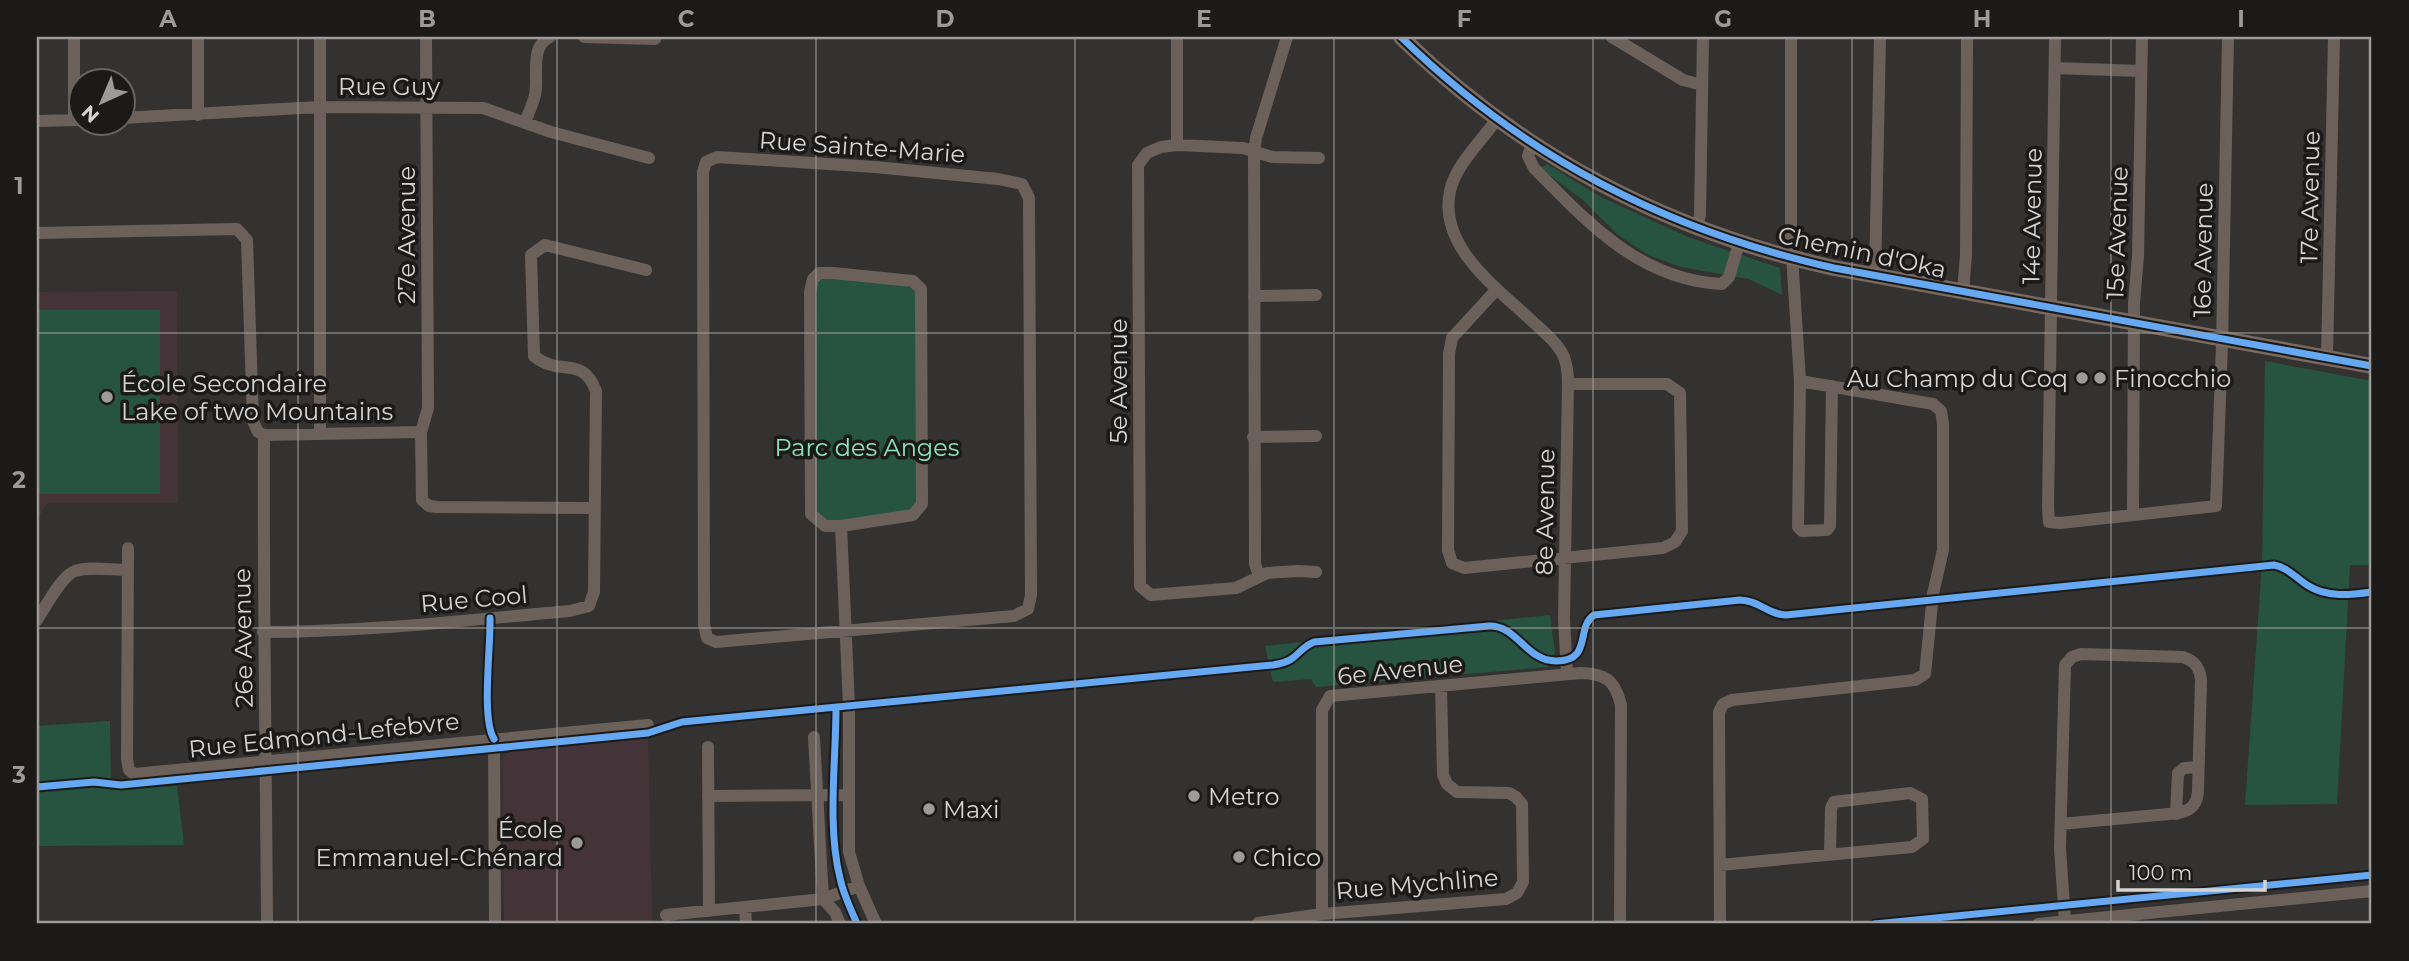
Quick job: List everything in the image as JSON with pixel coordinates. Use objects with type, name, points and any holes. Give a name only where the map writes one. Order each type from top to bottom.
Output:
[{"type":"main road","name":"Chemin d'Oka","points":[[1401,37],[1496,120],[1532,144],[1610,190],[1696,228],[1739,243],[1791,258],[1875,275],[2372,366]]},
{"type":"street","points":[[74,37],[75,66]]},
{"type":"street","points":[[198,37],[198,115]]},
{"type":"street","points":[[320,37],[320,433]]},
{"type":"street","name":"27e Avenue","points":[[426,37],[428,408],[421,432],[421,498],[423,503],[429,506],[595,508]]},
{"type":"street","points":[[525,122],[535,95],[538,49],[543,40],[550,37]]},
{"type":"street","points":[[583,37],[655,39]]},
{"type":"street","points":[[1177,37],[1177,145],[1242,148],[1272,157],[1319,158]]},
{"type":"street","points":[[1287,37],[1256,138],[1254,153],[1255,564],[1259,576],[1288,571],[1316,572]]},
{"type":"street","points":[[1612,37],[1683,80],[1702,85]]},
{"type":"street","points":[[1696,228],[1700,215],[1703,37]]},
{"type":"street","points":[[1791,37],[1791,258],[1800,381],[1798,527],[1802,531],[1826,530],[1830,526],[1832,386]]},
{"type":"street","points":[[1875,275],[1880,37]]},
{"type":"street","points":[[1963,292],[1966,255],[1967,37]]},
{"type":"street","name":"14e Avenue","points":[[2055,37],[2049,522],[2133,514]]},
{"type":"street","name":"15e Avenue","points":[[2133,514],[2142,37]]},
{"type":"street","name":"16e Avenue","points":[[2133,514],[2216,506],[2228,37]]},
{"type":"street","name":"17e Avenue","points":[[2327,357],[2334,37]]},
{"type":"street","points":[[2055,68],[2141,71]]},
{"type":"street","name":"Rue Guy","points":[[136,117],[319,107],[483,108],[551,132],[649,158]]},
{"type":"street","points":[[37,121],[66,120]]},
{"type":"street","name":"8e Avenue","points":[[1496,120],[1460,169],[1450,191],[1451,225],[1458,242],[1475,267],[1551,338],[1564,356],[1568,384],[1564,559],[1567,674]]},
{"type":"street","points":[[1532,144],[1528,156],[1534,168],[1601,233],[1641,262],[1680,276],[1722,284],[1729,277],[1739,243]]},
{"type":"street","name":"5e Avenue","points":[[1177,145],[1161,147],[1147,153],[1138,165],[1140,586],[1151,595],[1236,588],[1259,576]]},
{"type":"street","name":"Rue Sainte-Marie","points":[[717,157],[866,166],[998,179],[1022,184],[1029,198],[1031,595],[1028,609],[1014,616],[846,630],[716,642],[707,638],[704,624],[703,172],[706,162],[717,157]]},
{"type":"street","points":[[37,233],[237,229],[247,240],[253,421],[258,432],[264,435],[421,432]]},
{"type":"street","name":"Rue Cool","points":[[263,632],[361,630],[585,608],[594,597],[596,391],[591,378],[583,371],[545,366],[534,356],[531,255],[545,245],[646,270]]},
{"type":"street","points":[[833,272],[913,281],[921,289],[922,504],[913,516],[841,526],[825,526],[811,514],[810,292],[813,279],[819,274],[833,272]]},
{"type":"street","points":[[1497,289],[1452,338],[1448,354],[1448,550],[1452,563],[1464,568],[1564,559],[1663,548],[1675,542],[1682,531],[1680,393],[1667,384],[1568,384]]},
{"type":"street","points":[[1254,296],[1316,295]]},
{"type":"street","points":[[1720,924],[1719,712],[1723,704],[1732,700],[1915,680],[1925,674],[1927,667],[1933,594],[1943,550],[1941,411],[1933,404],[1800,381]]},
{"type":"street","name":"26e Avenue","points":[[264,435],[263,632],[267,924]]},
{"type":"street","points":[[1253,437],[1316,436]]},
{"type":"street","points":[[841,526],[849,706],[849,852],[859,886],[876,924]]},
{"type":"street","points":[[37,620],[72,572],[127,570],[128,548]]},
{"type":"street","name":"Rue Edmond-Lefebvre","points":[[127,570],[127,759],[130,772],[139,774],[648,725]]},
{"type":"street","points":[[2061,824],[2176,814],[2189,810],[2197,800],[2201,680],[2196,664],[2183,657],[2076,655],[2068,660],[2063,673],[2060,859],[2064,922]]},
{"type":"street","points":[[1567,674],[1599,674],[1610,681],[1618,691],[1620,924]]},
{"type":"street","name":"6e Avenue","points":[[1322,914],[1322,710],[1330,696],[1567,674]]},
{"type":"street","name":"Rue Mychline","points":[[1258,923],[1322,914],[1506,899],[1517,893],[1523,882],[1522,804],[1509,793],[1457,792],[1447,784],[1443,775],[1441,686]]},
{"type":"street","points":[[814,737],[823,899],[835,912],[840,924]]},
{"type":"street","points":[[494,739],[495,924]]},
{"type":"street","points":[[708,747],[709,911]]},
{"type":"street","points":[[2176,814],[2178,773],[2184,768],[2198,767]]},
{"type":"street","points":[[1720,865],[1912,847],[1923,839],[1922,799],[1910,793],[1834,802],[1831,808],[1830,854]]},
{"type":"street","points":[[708,796],[848,795]]},
{"type":"street","points":[[666,915],[823,899],[859,886]]},
{"type":"street","points":[[2038,924],[2372,891]]},
{"type":"street","points":[[745,907],[746,924]]},
{"type":"shaded area","name":"École Secondaire Lake of two Mountains","points":[[177,291],[178,503],[47,503],[37,520],[37,292]]},
{"type":"shaded area","name":"École Emmanuel-Chénard","points":[[648,737],[652,924],[504,924],[504,756],[512,751]]},
{"type":"green space","points":[[1547,164],[1601,197],[1688,237],[1780,268],[1782,295],[1749,279],[1681,267],[1648,255],[1617,234],[1583,200],[1540,168]]},
{"type":"green space","name":"Parc des Anges","points":[[833,273],[921,289],[922,504],[913,515],[825,526],[810,501],[813,279]]},
{"type":"green space","name":"École Secondaire Lake of two Mountains","points":[[37,310],[160,310],[160,494],[37,494]]},
{"type":"green space","points":[[2265,361],[2372,381],[2372,565],[2350,565],[2337,804],[2245,805],[2262,563]]},
{"type":"green space","points":[[1550,615],[1555,652],[1548,667],[1316,687],[1311,679],[1273,682],[1265,646]]},
{"type":"green space","points":[[110,721],[111,790],[177,786],[184,845],[37,846],[37,726]]},
{"type":"cycle path","points":[[1401,37],[1448,80],[1497,119],[1548,153],[1601,184],[1713,233],[1834,268],[2372,366]]},
{"type":"cycle path","points":[[37,787],[94,782],[121,785],[648,733],[682,722],[1273,665],[1288,661],[1314,642],[1489,626],[1507,631],[1546,659],[1567,660],[1579,650],[1585,628],[1594,615],[1740,600],[1786,615],[2274,565],[2322,592],[2347,595],[2372,592]]},
{"type":"cycle path","points":[[490,618],[487,699],[490,729],[494,739]]},
{"type":"cycle path","points":[[836,708],[833,793],[836,858],[841,884],[857,924]]},
{"type":"cycle path","points":[[1875,924],[2372,875]]},
{"type":"place","name":"Au Champ du Coq","points":[[2082,378]]},
{"type":"place","name":"Finocchio","points":[[2100,378]]},
{"type":"place","name":"École Secondaire Lake of two Mountains","points":[[107,397]]},
{"type":"place","name":"Metro","points":[[1194,796]]},
{"type":"place","name":"Maxi","points":[[929,809]]},
{"type":"place","name":"École Emmanuel-Chénard","points":[[577,843]]},
{"type":"place","name":"Chico","points":[[1239,857]]}]
